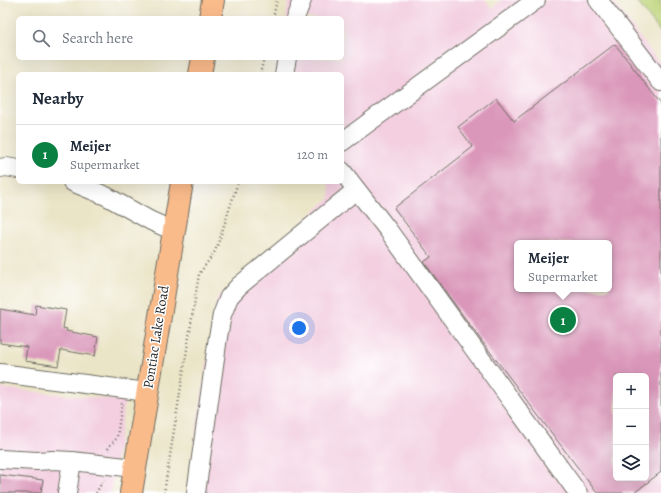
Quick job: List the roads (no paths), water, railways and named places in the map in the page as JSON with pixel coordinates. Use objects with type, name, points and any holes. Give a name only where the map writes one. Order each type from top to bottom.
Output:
[{"type":"main road","points":[[210,16],[213,0]]},
{"type":"main road","points":[[200,72],[203,60]]},
{"type":"main road","name":"Pontiac Lake Road","points":[[131,493],[182,184]]},
{"type":"lane","points":[[296,16],[302,0]]},
{"type":"lane","points":[[344,141],[536,0]]},
{"type":"lane","points":[[598,0],[661,82]]},
{"type":"lane","points":[[284,72],[287,60]]},
{"type":"lane","points":[[0,168],[6,167],[16,169]]},
{"type":"lane","points":[[344,174],[388,230],[578,493]]},
{"type":"lane","points":[[77,184],[106,196],[151,221],[174,231]]},
{"type":"lane","points":[[196,493],[218,337],[222,315],[229,297],[239,286],[356,190]]},
{"type":"lane","points":[[0,373],[147,392]]},
{"type":"lane","points":[[0,458],[37,461],[72,461],[135,468]]},
{"type":"lane","points":[[67,493],[72,461]]},
{"type":"place","name":"Meijer","points":[[563,320]]}]
